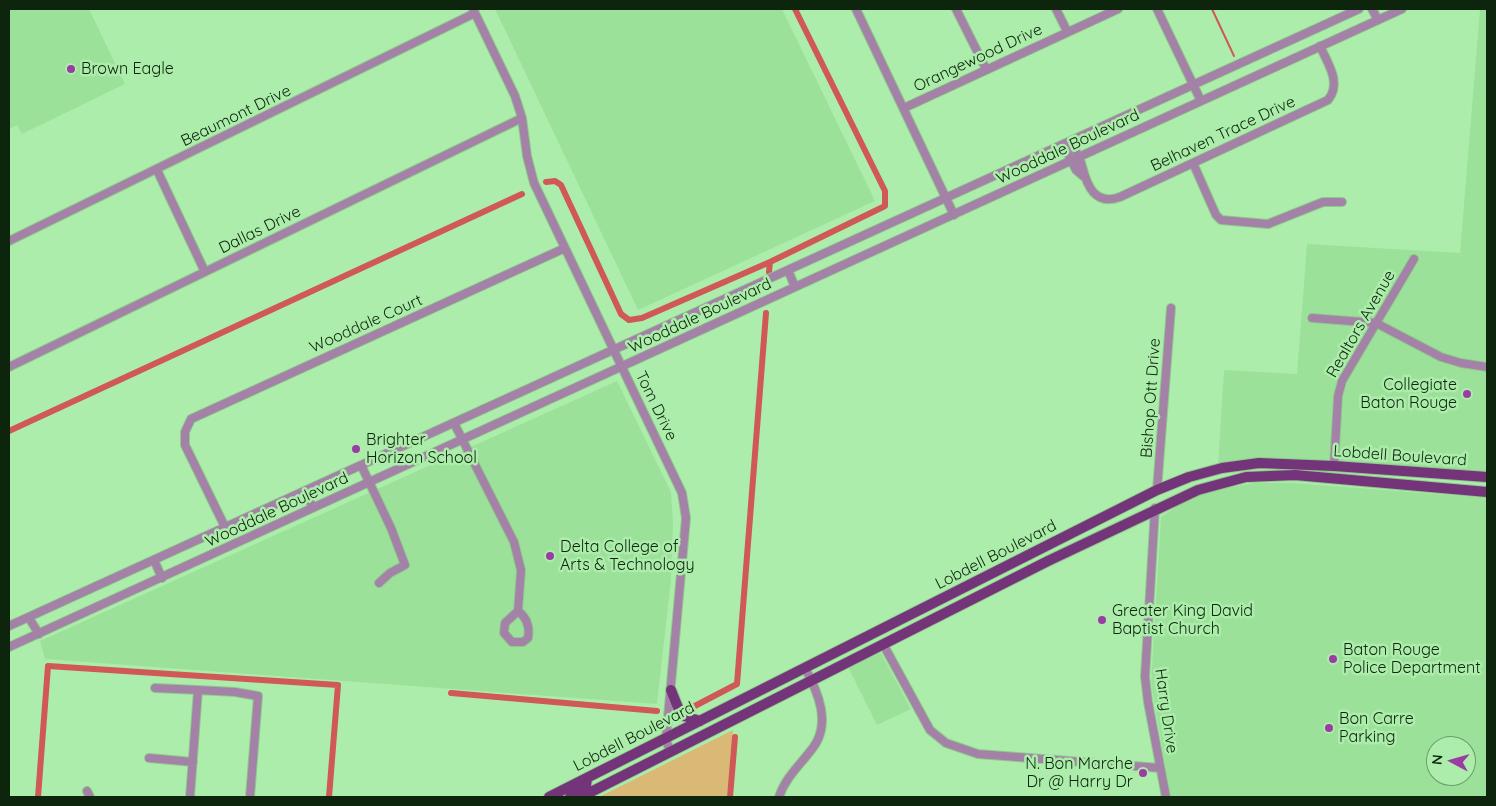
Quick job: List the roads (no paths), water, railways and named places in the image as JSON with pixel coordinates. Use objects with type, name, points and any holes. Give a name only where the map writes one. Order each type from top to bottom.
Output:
[{"type":"main road","name":"Lobdell Boulevard","points":[[548,797],[1157,490],[1189,477],[1222,468],[1259,463],[1334,466],[1487,477]]},
{"type":"main road","points":[[1333,479],[1334,466]]},
{"type":"main road","points":[[1333,479],[1341,474],[1377,474],[1382,469]]},
{"type":"main road","name":"Lobdell Boulevard","points":[[581,797],[1155,508],[1198,490],[1246,477],[1295,475],[1487,492]]},
{"type":"main road","points":[[1469,490],[1477,487],[1487,488]]},
{"type":"main road","points":[[1155,508],[1157,490]]},
{"type":"main road","points":[[1026,557],[1033,570]]},
{"type":"main road","points":[[671,690],[681,714],[700,721]]},
{"type":"main road","points":[[570,797],[586,786],[587,778]]},
{"type":"street","points":[[856,9],[954,215]]},
{"type":"street","points":[[956,9],[986,69]]},
{"type":"street","points":[[1056,9],[1067,31]]},
{"type":"street","name":"Orangewood Drive","points":[[904,108],[1118,9]]},
{"type":"street","points":[[1157,9],[1201,101]]},
{"type":"street","name":"Wooddale Boulevard","points":[[9,626],[1359,9]]},
{"type":"street","points":[[1372,9],[1378,20]]},
{"type":"street","name":"Wooddale Boulevard","points":[[9,647],[1402,9]]},
{"type":"street","name":"Tom Drive","points":[[474,11],[515,96],[522,118],[527,156],[534,184],[682,493],[686,518],[666,739],[670,752]]},
{"type":"street","name":"Beaumont Drive","points":[[9,241],[157,170],[474,11]]},
{"type":"street","name":"Belhaven Trace Drive","points":[[1067,142],[1075,159],[1076,170],[1083,176],[1095,195],[1111,199],[1328,100],[1333,92],[1334,80],[1320,46]]},
{"type":"street","name":"Dallas Drive","points":[[9,367],[522,118]]},
{"type":"street","points":[[1193,163],[1216,215],[1221,220],[1268,224],[1323,202],[1342,202]]},
{"type":"street","points":[[157,170],[205,272]]},
{"type":"street","name":"Wooddale Court","points":[[225,527],[186,446],[185,432],[191,418],[565,248]]},
{"type":"street","name":"Realtors Avenue","points":[[1334,466],[1339,388],[1414,259]]},
{"type":"street","points":[[788,270],[795,287]]},
{"type":"street","name":"Bishop Ott Drive","points":[[1157,490],[1171,308]]},
{"type":"street","points":[[1312,318],[1376,323],[1441,357],[1461,363],[1487,366]]},
{"type":"street","points":[[454,423],[514,542],[521,570],[518,611]]},
{"type":"street","points":[[361,465],[391,528],[405,565],[390,573],[379,583]]},
{"type":"street","points":[[305,491],[313,508]]},
{"type":"street","name":"Harry Drive","points":[[1155,508],[1145,666],[1148,702],[1166,797]]},
{"type":"street","points":[[154,560],[162,578]]},
{"type":"street","points":[[29,618],[38,634]]},
{"type":"street","points":[[883,644],[930,730],[946,743],[978,754],[1160,768]]},
{"type":"street","points":[[848,647],[854,659]]},
{"type":"street","points":[[779,797],[787,779],[814,747],[820,732],[822,713],[818,693],[805,668]]},
{"type":"street","points":[[155,688],[235,692],[258,696],[250,797]]},
{"type":"street","points":[[190,797],[198,690]]},
{"type":"street","points":[[149,758],[193,762]]},
{"type":"waterway","points":[[546,182],[555,181],[561,185],[621,314],[629,320],[642,318],[770,262],[885,206],[885,191],[795,9]]},
{"type":"waterway","points":[[1212,9],[1234,56]]},
{"type":"waterway","points":[[9,431],[522,194]]},
{"type":"waterway","points":[[769,272],[770,262]]},
{"type":"waterway","points":[[691,708],[737,684],[766,313]]},
{"type":"waterway","points":[[38,797],[48,666],[338,685],[329,797]]},
{"type":"waterway","points":[[451,693],[657,711]]},
{"type":"waterway","points":[[730,797],[735,737]]},
{"type":"place","name":"Brown Eagle","points":[[71,69]]},
{"type":"place","name":"Collegiate Baton Rouge","points":[[1467,394]]},
{"type":"place","name":"Brighter Horizon School","points":[[356,449]]},
{"type":"place","name":"Delta College of Arts & Technology","points":[[550,556]]},
{"type":"place","name":"Greater King David Baptist Church","points":[[1102,620]]},
{"type":"place","name":"Baton Rouge Police Department","points":[[1333,659]]},
{"type":"place","name":"Bon Carre Parking","points":[[1329,728]]},
{"type":"place","name":"N. Bon Marche Dr @ Harry Dr","points":[[1143,773]]}]
